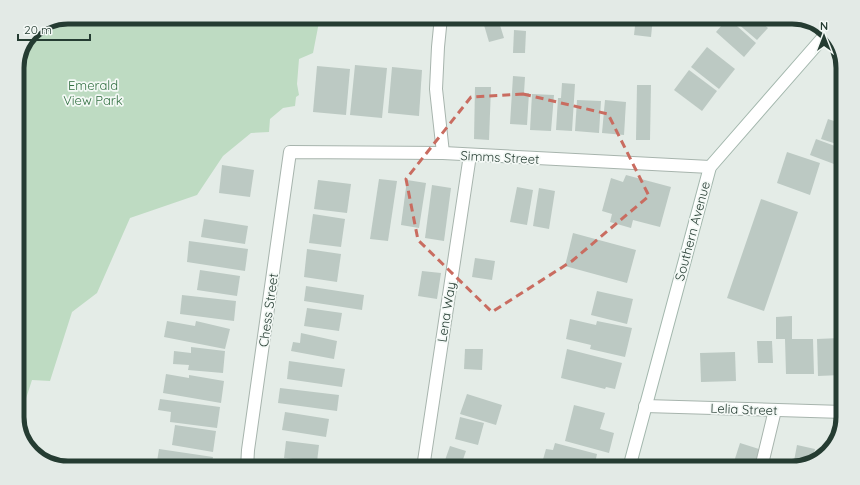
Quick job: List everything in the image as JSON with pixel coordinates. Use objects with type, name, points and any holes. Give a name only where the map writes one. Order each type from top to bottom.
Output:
[{"type":"street","points":[[440,24],[436,89],[443,153]]},
{"type":"street","name":"Southern Avenue","points":[[631,461],[710,166],[823,37]]},
{"type":"street","name":"Simms Street","points":[[290,152],[443,153],[710,166]]},
{"type":"street","name":"Chess Street","points":[[247,461],[290,152]]},
{"type":"street","name":"Lena Way","points":[[424,461],[470,155]]},
{"type":"street","name":"Lelia Street","points":[[645,406],[836,412]]},
{"type":"street","points":[[763,461],[775,410]]},
{"type":"highlighted area","points":[[523,94],[608,114],[649,196],[572,261],[492,312],[418,240],[406,179],[471,97]]},
{"type":"green space","name":"Emerald View Park","points":[[68,24],[319,24],[313,53],[299,59],[297,84],[299,95],[296,97],[295,106],[283,108],[270,119],[269,132],[251,133],[223,156],[197,195],[130,218],[97,293],[72,312],[50,381],[32,380],[24,405],[24,65],[25,56],[31,43],[43,31],[51,27]]},
{"type":"building","points":[[500,24],[504,38],[489,42],[484,25]]},
{"type":"building","points":[[635,24],[652,24],[651,37],[634,35]]},
{"type":"building","points":[[723,24],[735,24],[756,43],[744,57],[716,32]]},
{"type":"building","points":[[738,24],[763,24],[768,28],[757,40]]},
{"type":"building","points":[[514,30],[526,31],[525,53],[513,53]]},
{"type":"building","points":[[707,47],[735,69],[719,89],[691,67]]},
{"type":"building","points":[[355,65],[387,68],[382,118],[350,115]]},
{"type":"building","points":[[317,66],[350,69],[346,115],[313,112]]},
{"type":"building","points":[[392,67],[422,70],[419,116],[388,113]]},
{"type":"building","points":[[689,70],[717,91],[702,111],[674,90]]},
{"type":"building","points":[[513,76],[525,77],[524,93],[529,93],[527,125],[510,124]]},
{"type":"building","points":[[562,83],[575,84],[572,131],[556,130],[558,98],[561,98]]},
{"type":"building","points":[[637,85],[651,85],[650,140],[636,140]]},
{"type":"building","points":[[475,87],[491,87],[489,140],[474,139]]},
{"type":"building","points":[[532,94],[554,95],[551,131],[530,130]]},
{"type":"building","points":[[577,100],[601,101],[599,133],[575,131]]},
{"type":"building","points":[[605,100],[626,102],[624,135],[602,133]]},
{"type":"building","points":[[828,119],[836,122],[836,144],[821,139]]},
{"type":"building","points":[[816,139],[836,146],[836,165],[810,155]]},
{"type":"building","points":[[787,152],[820,163],[810,195],[777,183]]},
{"type":"building","points":[[222,165],[254,170],[250,197],[219,193]]},
{"type":"building","points":[[626,175],[671,187],[660,227],[633,220],[631,228],[610,222],[612,214],[602,211],[611,178],[623,182]]},
{"type":"building","points":[[379,179],[397,181],[388,241],[370,239]]},
{"type":"building","points":[[318,180],[351,184],[347,213],[314,209]]},
{"type":"building","points":[[407,180],[426,183],[419,228],[401,225]]},
{"type":"building","points":[[432,185],[451,188],[444,241],[425,238]]},
{"type":"building","points":[[517,187],[533,190],[527,225],[510,222]]},
{"type":"building","points":[[539,188],[555,191],[549,229],[533,226]]},
{"type":"building","points":[[761,199],[798,212],[764,311],[727,298]]},
{"type":"building","points":[[313,214],[345,219],[341,247],[309,243]]},
{"type":"building","points":[[204,219],[248,226],[245,244],[201,237]]},
{"type":"building","points":[[573,233],[636,250],[627,283],[565,266]]},
{"type":"building","points":[[189,241],[248,249],[245,271],[187,262]]},
{"type":"building","points":[[307,249],[341,254],[337,282],[304,277]]},
{"type":"building","points":[[475,258],[495,261],[492,280],[472,277]]},
{"type":"building","points":[[200,270],[240,276],[237,296],[197,290]]},
{"type":"building","points":[[422,271],[441,273],[437,299],[418,296]]},
{"type":"building","points":[[306,286],[364,295],[362,310],[304,301]]},
{"type":"building","points":[[597,291],[633,299],[627,324],[591,315]]},
{"type":"building","points":[[182,295],[236,301],[234,321],[180,314]]},
{"type":"building","points":[[307,308],[342,313],[339,331],[304,326]]},
{"type":"building","points":[[792,316],[792,339],[813,339],[814,374],[786,374],[785,339],[776,339],[776,317]]},
{"type":"building","points":[[570,319],[596,325],[597,321],[632,328],[625,357],[590,349],[591,345],[566,339]]},
{"type":"building","points":[[167,321],[195,326],[196,321],[230,329],[225,349],[164,337]]},
{"type":"building","points":[[301,333],[337,341],[334,359],[291,351],[293,342],[300,343]]},
{"type":"building","points":[[836,338],[836,375],[818,376],[817,339]]},
{"type":"building","points":[[757,341],[772,341],[773,363],[758,363]]},
{"type":"building","points":[[191,347],[225,351],[223,373],[188,370],[189,365],[173,364],[174,351],[191,353]]},
{"type":"building","points":[[465,349],[483,349],[482,370],[464,369]]},
{"type":"building","points":[[567,349],[622,363],[615,389],[606,387],[605,389],[561,378]]},
{"type":"building","points":[[735,352],[736,381],[701,382],[700,353]]},
{"type":"building","points":[[289,361],[345,369],[342,387],[287,379]]},
{"type":"building","points":[[166,374],[189,378],[189,375],[224,381],[221,403],[163,393]]},
{"type":"building","points":[[280,388],[339,395],[337,411],[278,403]]},
{"type":"building","points":[[467,394],[502,405],[496,425],[460,414]]},
{"type":"building","points":[[160,399],[220,407],[217,428],[170,422],[171,412],[158,410]]},
{"type":"building","points":[[574,405],[605,413],[600,429],[614,433],[609,453],[565,441]]},
{"type":"building","points":[[285,412],[329,419],[326,437],[282,430]]},
{"type":"building","points":[[460,417],[484,423],[478,445],[455,439]]},
{"type":"building","points":[[175,425],[216,431],[213,452],[172,445]]},
{"type":"building","points":[[286,441],[319,445],[317,461],[284,458]]},
{"type":"building","points":[[555,443],[597,454],[596,461],[543,461],[546,449],[553,450]]},
{"type":"building","points":[[740,443],[759,449],[756,461],[734,461]]},
{"type":"building","points":[[797,445],[815,449],[814,455],[809,458],[794,461]]},
{"type":"building","points":[[450,446],[466,451],[462,461],[445,461]]},
{"type":"building","points":[[159,449],[213,457],[212,461],[157,461]]}]
